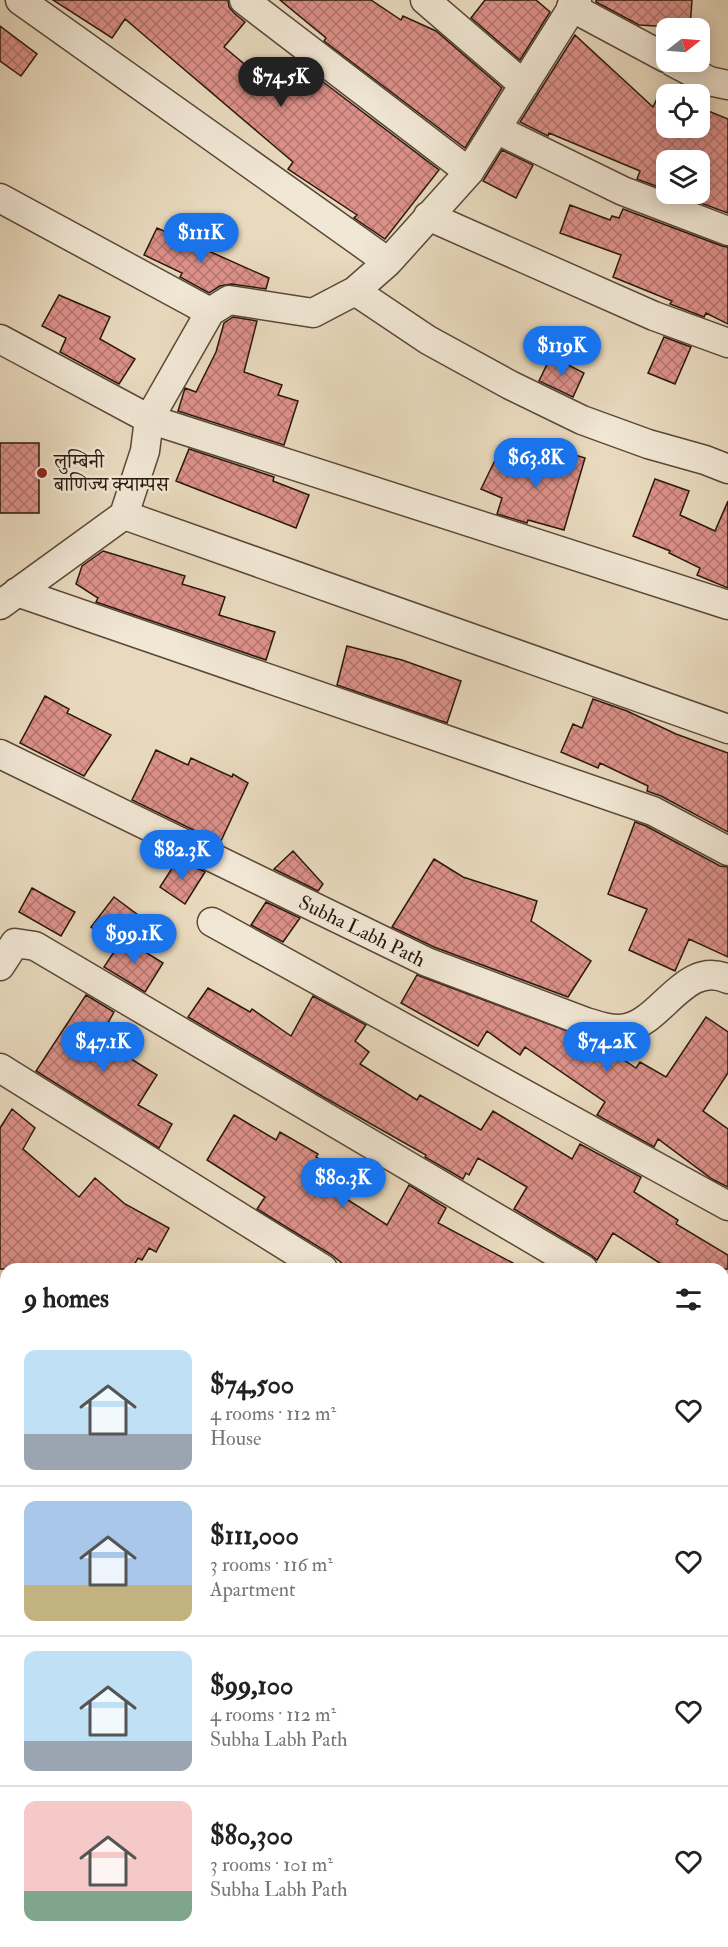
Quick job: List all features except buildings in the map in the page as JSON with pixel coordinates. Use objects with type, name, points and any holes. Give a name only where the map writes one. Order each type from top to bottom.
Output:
[{"type":"street","points":[[20,0],[388,262]]},
{"type":"street","points":[[244,0],[469,172]]},
{"type":"street","points":[[425,0],[524,85]]},
{"type":"street","points":[[8,598],[123,515],[145,451],[149,420],[210,312],[229,300],[313,313],[355,291],[388,262],[469,172],[574,3],[656,52]]},
{"type":"street","points":[[692,72],[709,81],[728,85]]},
{"type":"street","points":[[496,129],[623,191],[728,231]]},
{"type":"street","points":[[0,198],[210,312]]},
{"type":"street","points":[[428,216],[654,316],[728,343]]},
{"type":"street","points":[[355,291],[428,340],[510,385],[582,420],[728,469]]},
{"type":"street","points":[[0,339],[149,420],[728,605]]},
{"type":"street","points":[[123,515],[728,729]]},
{"type":"street","points":[[8,598],[653,811],[728,851]]},
{"type":"street","name":"Subha Labh Path","points":[[0,754],[427,963],[586,1022],[611,1029],[627,1028],[640,1023],[686,985],[705,975],[728,979]]},
{"type":"street","points":[[213,922],[728,1206]]},
{"type":"street","points":[[0,966],[15,942],[35,946],[573,1263]]},
{"type":"street","points":[[0,1068],[313,1263]]},
{"type":"place","name":"लुम्बिनी बाणिज्य क्याम्पस","points":[[42,473]]}]
